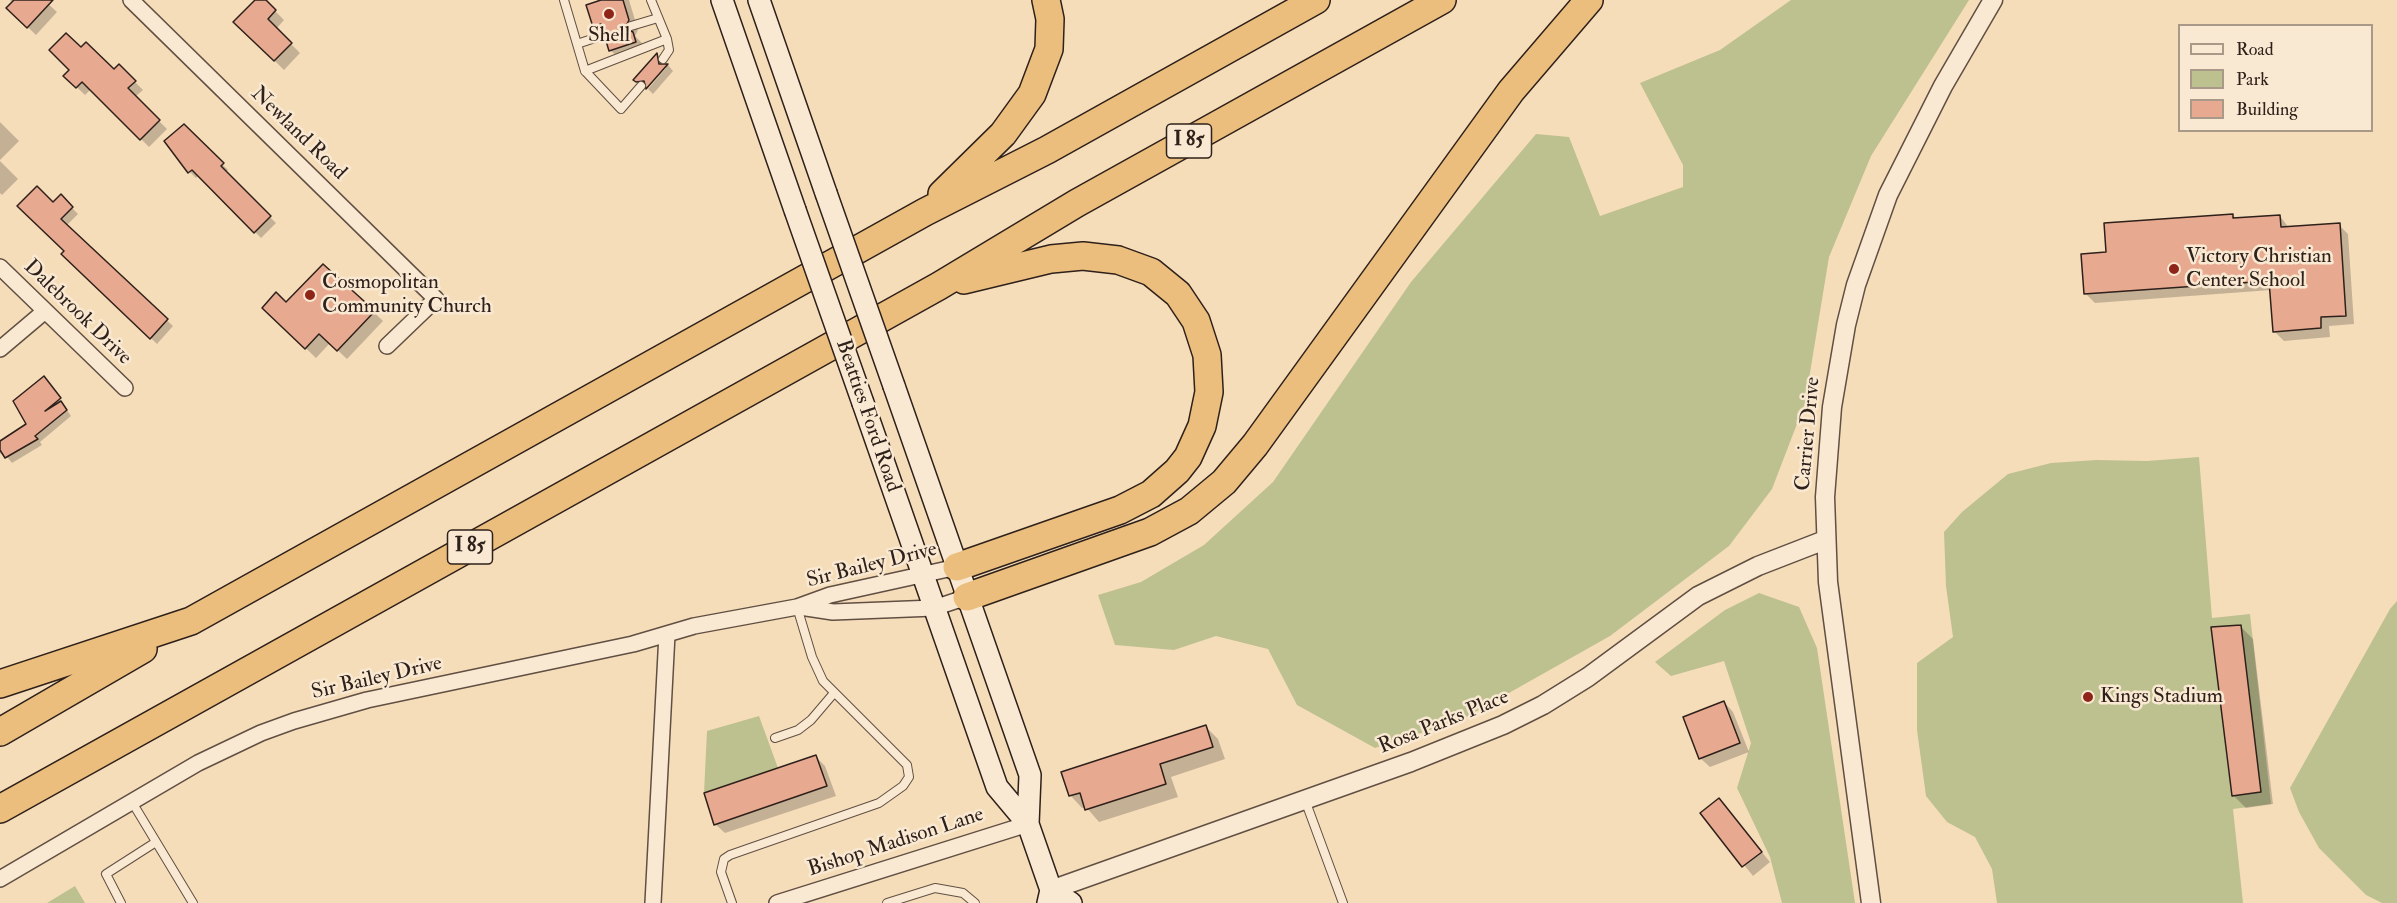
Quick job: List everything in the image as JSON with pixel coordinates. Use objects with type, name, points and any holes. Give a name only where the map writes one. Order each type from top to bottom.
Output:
[{"type":"highway","points":[[924,212],[1003,134],[1032,94],[1048,49],[1050,19],[1046,0]]},
{"type":"highway","points":[[0,732],[190,621],[924,212],[1047,150],[1316,0]]},
{"type":"highway","name":"I 85","points":[[0,809],[939,286],[1077,203],[1442,0]]},
{"type":"highway","points":[[968,597],[1150,532],[1189,511],[1224,482],[1255,445],[1511,91],[1588,0]]},
{"type":"highway","points":[[939,286],[1067,257],[1100,256],[1135,265],[1165,282],[1188,307],[1203,337],[1209,374],[1207,409],[1196,441],[1177,471],[1151,495],[1120,510],[957,567]]},
{"type":"highway","points":[[0,684],[190,621]]},
{"type":"main road","name":"Beatties Ford Road","points":[[722,0],[997,787],[1028,824]]},
{"type":"main road","name":"Beatties Ford Road","points":[[759,0],[1030,775],[1028,824],[1050,897]]},
{"type":"main road","points":[[1050,897],[1071,903]]},
{"type":"street","name":"Newland Road","points":[[131,0],[436,298],[387,346]]},
{"type":"street","name":"Carrier Drive","points":[[1871,903],[1832,623],[1825,540],[1827,456],[1832,407],[1844,335],[1856,285],[1888,195],[1911,146],[1993,0]]},
{"type":"street","name":"Dalebrook Drive","points":[[0,267],[125,388]]},
{"type":"street","points":[[0,349],[45,311]]},
{"type":"street","name":"Rosa Parks Place","points":[[1050,897],[1412,762],[1513,720],[1588,677],[1698,596],[1758,566],[1825,540]]},
{"type":"street","name":"Sir Bailey Drive","points":[[0,879],[228,748],[294,721],[367,700],[633,644],[694,626],[796,607],[830,595],[957,567]]},
{"type":"street","name":"Sir Bailey Drive","points":[[796,607],[833,612],[934,608],[968,597]]},
{"type":"street","points":[[653,903],[667,634]]},
{"type":"street","name":"Bishop Madison Lane","points":[[777,903],[1028,824]]},
{"type":"lane","points":[[565,0],[585,71],[621,109],[641,86]]},
{"type":"lane","points":[[651,0],[667,39],[669,50],[663,59]]},
{"type":"lane","points":[[631,26],[658,18]]},
{"type":"lane","points":[[577,44],[604,35]]},
{"type":"lane","points":[[585,71],[667,39]]},
{"type":"lane","points":[[732,903],[721,872],[724,859],[879,804],[903,786],[909,777],[907,765],[823,681],[812,657],[796,607]]},
{"type":"lane","points":[[775,738],[798,730],[811,720],[834,693]]},
{"type":"lane","points":[[1305,800],[1342,903]]},
{"type":"lane","points":[[132,802],[193,903]]},
{"type":"lane","points":[[121,903],[106,874],[156,842]]},
{"type":"lane","points":[[887,903],[936,888],[952,889],[973,902]]},
{"type":"green space","points":[[1791,0],[1969,0],[1871,156],[1829,257],[1805,403],[1772,489],[1729,546],[1610,636],[1461,720],[1375,748],[1297,705],[1268,649],[1216,636],[1174,650],[1115,645],[1098,595],[1141,582],[1204,545],[1273,482],[1411,282],[1536,134],[1569,137],[1600,216],[1683,187],[1683,165],[1640,83],[1720,50]]},
{"type":"green space","name":"Kings Stadium","points":[[2199,457],[2212,618],[2250,614],[2271,804],[2233,809],[2243,903],[1997,903],[1992,869],[1975,837],[1947,822],[1926,796],[1917,730],[1917,663],[1953,637],[1946,586],[1944,532],[1962,512],[2008,474],[2051,463],[2097,460],[2147,461]]},
{"type":"green space","points":[[1759,593],[1799,607],[1817,648],[1855,903],[1782,903],[1770,857],[1737,788],[1751,743],[1724,661],[1671,676],[1655,662],[1725,610]]},
{"type":"green space","points":[[2397,601],[2397,903],[2382,903],[2366,895],[2319,848],[2299,812],[2290,788],[2390,609]]},
{"type":"green space","points":[[759,716],[778,768],[704,793],[707,731]]},
{"type":"green space","points":[[75,886],[85,903],[47,903]]},
{"type":"building","points":[[14,0],[53,0],[27,28],[6,8]]},
{"type":"building","points":[[255,0],[266,0],[276,10],[268,19],[292,43],[274,61],[233,22]]},
{"type":"building","points":[[601,0],[623,0],[629,20],[625,28],[633,32],[636,42],[609,51],[606,41],[609,33],[603,29],[601,24],[593,27],[586,5]]},
{"type":"building","points":[[66,33],[81,47],[86,42],[114,69],[119,64],[136,81],[128,88],[160,120],[140,140],[82,82],[76,88],[63,76],[69,70],[49,50]]},
{"type":"building","points":[[657,53],[659,64],[668,64],[646,89],[644,81],[633,80]]},
{"type":"building","points":[[184,124],[224,163],[221,166],[271,216],[254,233],[192,170],[188,173],[164,141]]},
{"type":"building","points":[[37,186],[53,202],[61,194],[73,207],[61,219],[168,319],[150,339],[61,254],[64,251],[17,206]]},
{"type":"building","name":"Victory Christian Center School","points":[[2233,214],[2233,218],[2280,215],[2281,227],[2340,223],[2346,316],[2321,317],[2321,328],[2273,332],[2269,281],[2084,294],[2081,254],[2106,252],[2104,223]]},
{"type":"building","points":[[323,264],[375,311],[337,351],[319,334],[305,349],[262,308],[276,292],[286,302]]},
{"type":"building","points":[[44,376],[61,398],[45,411],[61,401],[67,410],[35,436],[38,439],[5,458],[0,450],[0,441],[26,424],[13,401]]},
{"type":"building","points":[[2241,625],[2261,792],[2232,796],[2211,627]]},
{"type":"building","points":[[1724,701],[1740,743],[1699,759],[1683,717]]},
{"type":"building","points":[[1206,725],[1213,747],[1160,764],[1166,784],[1085,810],[1080,793],[1069,796],[1061,772]]},
{"type":"building","points":[[816,755],[827,786],[714,825],[704,793]]},
{"type":"building","points":[[1719,798],[1762,852],[1742,867],[1700,813]]},
{"type":"place","name":"Shell","points":[[609,14]]},
{"type":"place","name":"Victory Christian Center School","points":[[2174,269]]},
{"type":"place","name":"Cosmopolitan Community Church","points":[[310,295]]},
{"type":"place","name":"Kings Stadium","points":[[2088,697]]}]
